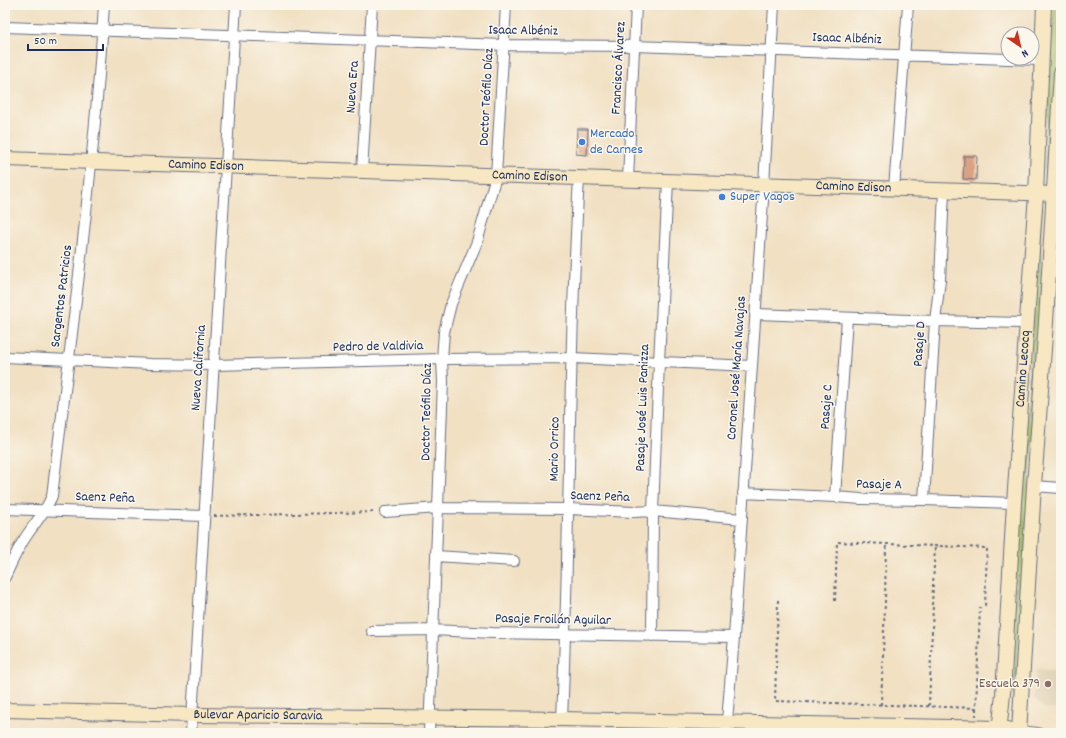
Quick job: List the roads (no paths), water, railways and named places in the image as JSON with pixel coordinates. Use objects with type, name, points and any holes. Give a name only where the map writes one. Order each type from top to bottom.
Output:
[{"type":"street","name":"Sargentos Patricios","points":[[5,577],[24,539],[45,510],[52,496],[92,162],[104,5]]},
{"type":"street","name":"Nueva California","points":[[191,733],[236,5]]},
{"type":"street","name":"Nueva Era","points":[[362,171],[372,5]]},
{"type":"street","name":"Doctor Teófilo Díaz","points":[[429,733],[444,332],[451,304],[477,242],[496,176],[506,5]]},
{"type":"street","name":"Francisco Álvarez","points":[[628,180],[636,5]]},
{"type":"street","name":"Coronel José María Navajas","points":[[726,728],[742,519],[764,185],[774,5]]},
{"type":"street","points":[[894,189],[908,5]]},
{"type":"street","name":"Camino Lecocq","points":[[999,730],[1003,694],[1014,503],[1036,194],[1044,5]]},
{"type":"street","name":"Isaac Albéniz","points":[[5,27],[504,45],[634,46],[1041,60]]},
{"type":"street","name":"Camino Lecocq","points":[[1019,732],[1061,73]]},
{"type":"street","name":"Camino Edison","points":[[5,159],[1054,194]]},
{"type":"street","name":"Mario Orrico","points":[[562,719],[572,358],[579,179]]},
{"type":"street","name":"Pasaje José Luis Panizza","points":[[652,636],[653,511],[668,182]]},
{"type":"street","name":"Pasaje D","points":[[924,500],[935,321],[940,280],[944,191]]},
{"type":"street","points":[[755,314],[1026,323]]},
{"type":"street","name":"Pasaje C","points":[[835,497],[847,318]]},
{"type":"street","name":"Pedro de Valdivia","points":[[5,357],[150,364],[214,365],[442,359],[572,358],[752,366]]},
{"type":"street","points":[[1034,486],[1061,488]]},
{"type":"street","name":"Pasaje A","points":[[743,493],[861,499],[1014,503]]},
{"type":"street","name":"Saenz Peña","points":[[5,508],[204,516]]},
{"type":"street","name":"Saenz Peña","points":[[385,512],[438,508],[568,509],[633,512],[653,511],[742,519]]},
{"type":"street","points":[[436,556],[514,561]]},
{"type":"street","name":"Pasaje Froilán Aguilar","points":[[372,631],[433,630],[493,633],[734,637]]},
{"type":"street","name":"Bulevar Aparicio Saravia","points":[[5,710],[192,715],[562,719],[726,728],[999,730],[1038,733]]},
{"type":"place","name":"Mercado de Carnes","points":[[582,142]]},
{"type":"place","name":"Super Vagos","points":[[722,197]]},
{"type":"place","name":"Escuela 379","points":[[1048,684]]}]
